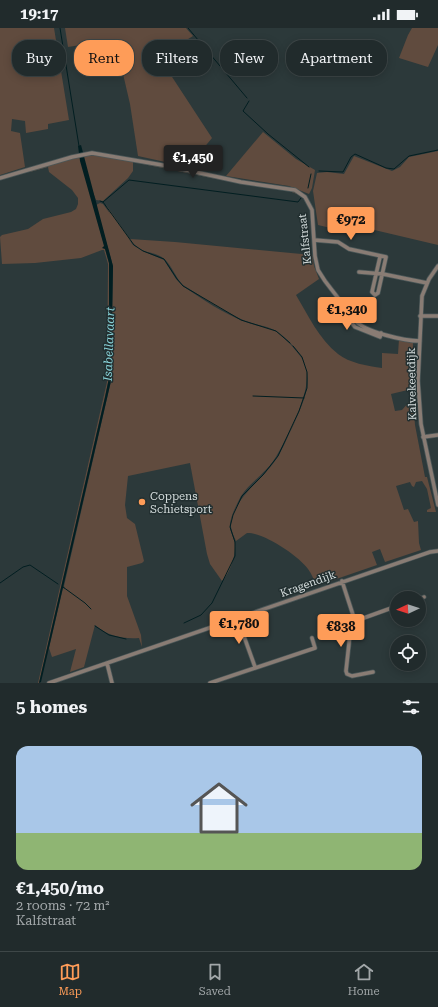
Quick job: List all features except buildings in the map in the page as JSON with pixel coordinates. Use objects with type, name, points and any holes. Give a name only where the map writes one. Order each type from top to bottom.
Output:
[{"type":"street","name":"Kalfstraat","points":[[0,178],[77,155],[99,154],[168,166],[241,182],[291,189],[302,195],[311,206],[318,270],[338,298],[334,301],[355,327],[380,337],[381,333],[420,341]]},
{"type":"street","points":[[314,240],[338,242],[349,249],[386,257],[378,293],[376,295],[372,292],[380,256]]},
{"type":"street","name":"Kalvekeetdijk","points":[[438,266],[423,292],[420,316],[418,396],[423,437],[438,505]]},
{"type":"street","points":[[358,272],[383,274],[427,283]]},
{"type":"street","points":[[420,316],[438,316]]},
{"type":"street","points":[[423,437],[438,435]]},
{"type":"street","name":"Kragendijk","points":[[48,683],[342,581],[430,552],[438,551]]},
{"type":"street","points":[[342,581],[354,618],[351,625],[346,671],[347,674],[352,676],[373,672]]},
{"type":"street","points":[[354,618],[360,619],[390,608]]},
{"type":"street","points":[[238,617],[255,667]]},
{"type":"street","points":[[210,683],[315,648],[312,638]]},
{"type":"street","points":[[107,663],[112,683]]},
{"type":"shaded area","points":[[0,28],[54,28],[56,40],[12,40],[12,76],[62,76],[69,120],[48,124],[48,129],[26,133],[25,121],[12,119],[11,131],[20,133],[25,167],[0,175]]},
{"type":"shaded area","points":[[65,28],[186,28],[193,36],[187,40],[142,40],[142,76],[171,76],[212,138],[188,167],[138,156],[130,104],[123,76],[134,76],[134,40],[74,40],[74,46],[68,47]]},
{"type":"shaded area","points":[[412,28],[438,28],[438,45],[428,67],[399,58]]},
{"type":"shaded area","points":[[263,132],[296,159],[315,170],[312,188],[309,194],[289,186],[226,176]]},
{"type":"shaded area","points":[[438,151],[438,245],[349,224],[347,232],[318,225],[313,191],[317,173],[327,172],[344,174],[354,156],[392,171],[400,167],[409,157]]},
{"type":"shaded area","points":[[95,155],[146,163],[241,183],[291,190],[299,195],[287,190],[241,184],[133,162],[133,171],[128,178],[103,201],[96,200],[90,185],[83,156]]},
{"type":"shaded area","points":[[80,157],[109,263],[109,378],[38,683],[107,382],[108,264],[104,250],[102,250],[81,258],[35,263],[2,264],[0,237],[2,235],[28,229],[43,219],[71,212],[76,209],[78,198],[72,190],[49,172],[48,167],[30,172],[31,170]]},
{"type":"shaded area","points":[[100,203],[103,204],[133,245],[164,260],[176,279],[183,286],[221,311],[249,323],[272,329],[281,335],[302,358],[306,367],[307,377],[303,400],[293,425],[282,446],[269,467],[241,496],[234,510],[230,527],[235,544],[235,553],[230,569],[222,581],[210,564],[207,554],[190,463],[128,476],[125,505],[127,518],[135,524],[144,561],[142,563],[127,567],[127,596],[141,635],[142,647],[139,638],[116,636],[105,632],[95,625],[84,667],[70,672],[76,649],[52,657],[49,648],[63,588],[65,589],[64,586],[111,381],[113,266],[96,206]]},
{"type":"shaded area","points":[[106,205],[130,239],[312,255],[319,279],[296,295],[314,326],[325,341],[338,354],[348,360],[382,368],[382,353],[398,354],[399,339],[413,342],[412,389],[391,394],[395,411],[402,410],[409,402],[413,401],[415,425],[425,477],[427,477],[436,512],[427,512],[427,510],[431,508],[427,489],[422,481],[416,482],[414,487],[410,482],[396,486],[404,510],[408,509],[414,522],[418,521],[419,543],[421,550],[385,562],[380,549],[372,552],[377,565],[316,586],[308,569],[297,558],[280,546],[262,536],[247,533],[236,541],[231,527],[235,510],[246,494],[272,465],[278,456],[298,414],[307,390],[308,379],[302,358],[279,332],[246,321],[212,303],[183,285],[169,264],[163,258],[140,249],[125,235]]},
{"type":"water","points":[[81,145],[113,266],[111,381],[41,682],[39,683],[109,378],[109,263],[105,249],[102,248],[104,246],[80,161],[78,146]]},
{"type":"waterway","name":"Isabellavaart","points":[[60,28],[79,146]]},
{"type":"waterway","points":[[188,28],[247,98]]},
{"type":"waterway","points":[[249,101],[243,111],[268,134],[309,167]]},
{"type":"waterway","points":[[319,171],[343,172],[351,157],[355,154],[386,168],[394,169],[409,156],[438,150]]},
{"type":"waterway","points":[[308,188],[311,174]]},
{"type":"waterway","points":[[103,202],[129,180],[298,202],[301,198]]},
{"type":"waterway","points":[[100,201],[103,202],[134,245],[143,251],[164,259],[183,286],[241,320],[276,331],[290,343]]},
{"type":"waterway","points":[[184,623],[201,615],[212,603],[235,556],[235,542],[230,527],[233,515],[242,496],[263,475],[278,456],[299,411],[307,388],[307,372],[302,357],[293,346]]},
{"type":"waterway","points":[[253,396],[304,398]]},
{"type":"waterway","points":[[0,583],[23,567],[30,565],[58,584]]},
{"type":"waterway","points":[[63,587],[91,609]]},
{"type":"waterway","points":[[95,626],[109,635],[126,639]]},
{"type":"place","name":"Coppens Schietsport","points":[[142,502]]}]
